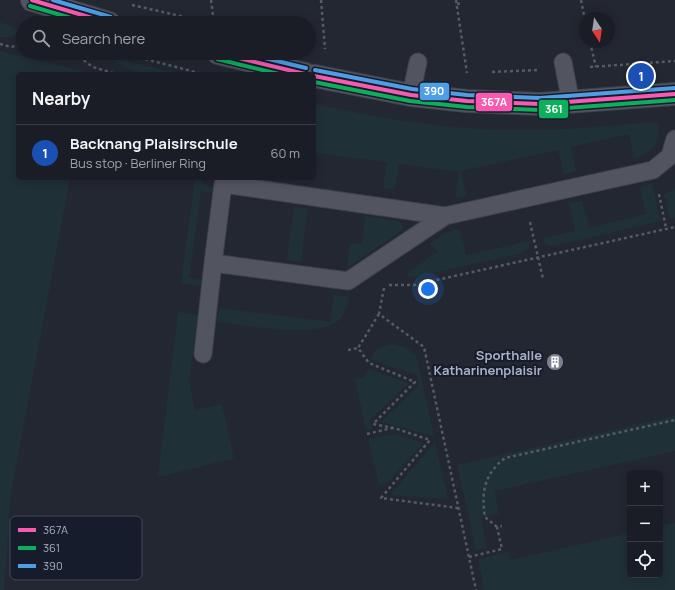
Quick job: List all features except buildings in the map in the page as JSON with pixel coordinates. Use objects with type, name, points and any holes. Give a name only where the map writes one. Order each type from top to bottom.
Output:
[{"type":"street","points":[[32,0],[86,16]]},
{"type":"street","points":[[247,60],[297,72]]},
{"type":"street","points":[[316,76],[411,95],[467,101],[540,104],[571,103],[675,94]]},
{"type":"lane","points":[[411,95],[418,62]]},
{"type":"lane","points":[[564,65],[571,103]]},
{"type":"lane","points":[[203,354],[223,184],[445,216],[654,170],[670,156],[675,139]]},
{"type":"lane","points":[[214,263],[348,281],[445,216]]},
{"type":"path","points":[[211,0],[212,16]]},
{"type":"path","points":[[321,0],[325,49]]},
{"type":"path","points":[[456,0],[467,74]]},
{"type":"path","points":[[581,0],[583,12]]},
{"type":"path","points":[[456,4],[462,3]]},
{"type":"path","points":[[125,4],[181,16]]},
{"type":"path","points":[[0,44],[11,47],[16,46]]},
{"type":"path","points":[[320,48],[333,51]]},
{"type":"path","points":[[591,48],[596,67]]},
{"type":"path","points":[[84,60],[93,67],[109,72]]},
{"type":"path","points":[[148,60],[193,72]]},
{"type":"path","points":[[489,72],[564,65],[596,67],[675,61]]},
{"type":"path","points":[[460,73],[474,73]]},
{"type":"path","points":[[654,170],[666,228]]},
{"type":"path","points":[[525,198],[543,279]]},
{"type":"path","points":[[414,285],[675,227]]},
{"type":"path","points":[[348,350],[358,348],[380,314],[384,285]]},
{"type":"path","points":[[380,314],[424,348],[476,590]]},
{"type":"path","points":[[358,348],[369,363],[415,382],[374,424],[394,428],[430,440],[382,498],[458,508]]},
{"type":"path","points":[[469,557],[502,549],[497,527],[485,517],[483,497],[489,473],[505,458],[675,420]]},
{"type":"path","points":[[367,434],[394,428]]},
{"type":"path","points":[[497,527],[502,526]]},
{"type":"shaded area","points":[[0,22],[16,28],[16,34],[12,37],[0,37]]},
{"type":"shaded area","points":[[0,51],[16,55],[16,60],[37,60],[86,72],[16,72],[16,180],[70,180],[11,493],[4,590],[0,590]]},
{"type":"shaded area","points":[[114,60],[174,72],[140,72],[128,69]]},
{"type":"shaded area","points":[[316,104],[414,122],[464,128],[551,130],[658,122],[658,136],[655,146],[641,156],[634,158],[629,134],[571,147],[576,171],[564,175],[558,150],[461,171],[467,196],[455,198],[459,172],[399,164],[395,190],[383,188],[387,162],[316,153]]},
{"type":"shaded area","points":[[195,180],[200,180],[203,184],[213,188],[213,193],[201,191],[189,278],[201,280],[201,286],[181,283]]},
{"type":"shaded area","points":[[652,184],[661,221],[557,245],[550,246],[544,243],[543,238],[575,231],[569,203],[582,201],[589,228],[646,214],[640,187]]},
{"type":"shaded area","points":[[675,189],[675,218],[670,219],[664,194]]},
{"type":"shaded area","points":[[294,207],[308,209],[301,262],[287,260]]},
{"type":"shaded area","points":[[365,216],[400,221],[403,227],[400,232],[347,268],[350,243],[362,244]]},
{"type":"shaded area","points":[[460,229],[466,255],[529,241],[529,248],[519,254],[409,278],[407,273],[437,252],[430,243],[447,232]]},
{"type":"shaded area","points":[[334,295],[349,297],[343,315],[339,320],[328,326],[314,329],[281,330],[217,322],[219,308],[330,322]]},
{"type":"shaded area","points":[[178,312],[198,315],[189,381],[195,410],[222,404],[234,458],[158,477]]},
{"type":"shaded area","points":[[393,344],[405,347],[416,355],[434,436],[381,422],[419,385],[417,375],[371,360],[376,351]]},
{"type":"shaded area","points":[[368,369],[409,383],[370,420],[372,430],[366,431],[355,379],[365,377]]},
{"type":"shaded area","points":[[675,416],[675,451],[495,491],[499,514],[481,518],[487,548],[476,550],[457,465]]},
{"type":"shaded area","points":[[394,434],[423,443],[388,483],[379,485],[368,439]]},
{"type":"shaded area","points":[[435,442],[448,499],[390,495]]},
{"type":"shaded area","points":[[675,523],[675,590],[483,590],[483,582],[478,559],[508,552],[510,560],[627,534],[627,578],[663,578],[663,525]]},
{"type":"transit line","name":"367A","points":[[32,0],[86,16]]},
{"type":"transit line","name":"390","points":[[53,0],[108,16]]},
{"type":"transit line","name":"361","points":[[30,6],[64,16]]},
{"type":"transit line","name":"361","points":[[221,60],[271,72]]},
{"type":"transit line","name":"367A","points":[[247,60],[297,72]]},
{"type":"transit line","name":"390","points":[[273,60],[306,68]]},
{"type":"transit line","name":"390","points":[[315,70],[412,89],[467,95],[540,98],[675,88]]},
{"type":"transit line","name":"367A","points":[[316,76],[411,95],[467,101],[540,104],[675,94]]},
{"type":"transit line","name":"361","points":[[316,82],[410,101],[467,107],[540,110],[675,100]]},
{"type":"place","name":"Backnang Plaisirschule","points":[[641,76]]},
{"type":"place","name":"Sporthalle Katharinenplaisir","points":[[555,362]]}]
